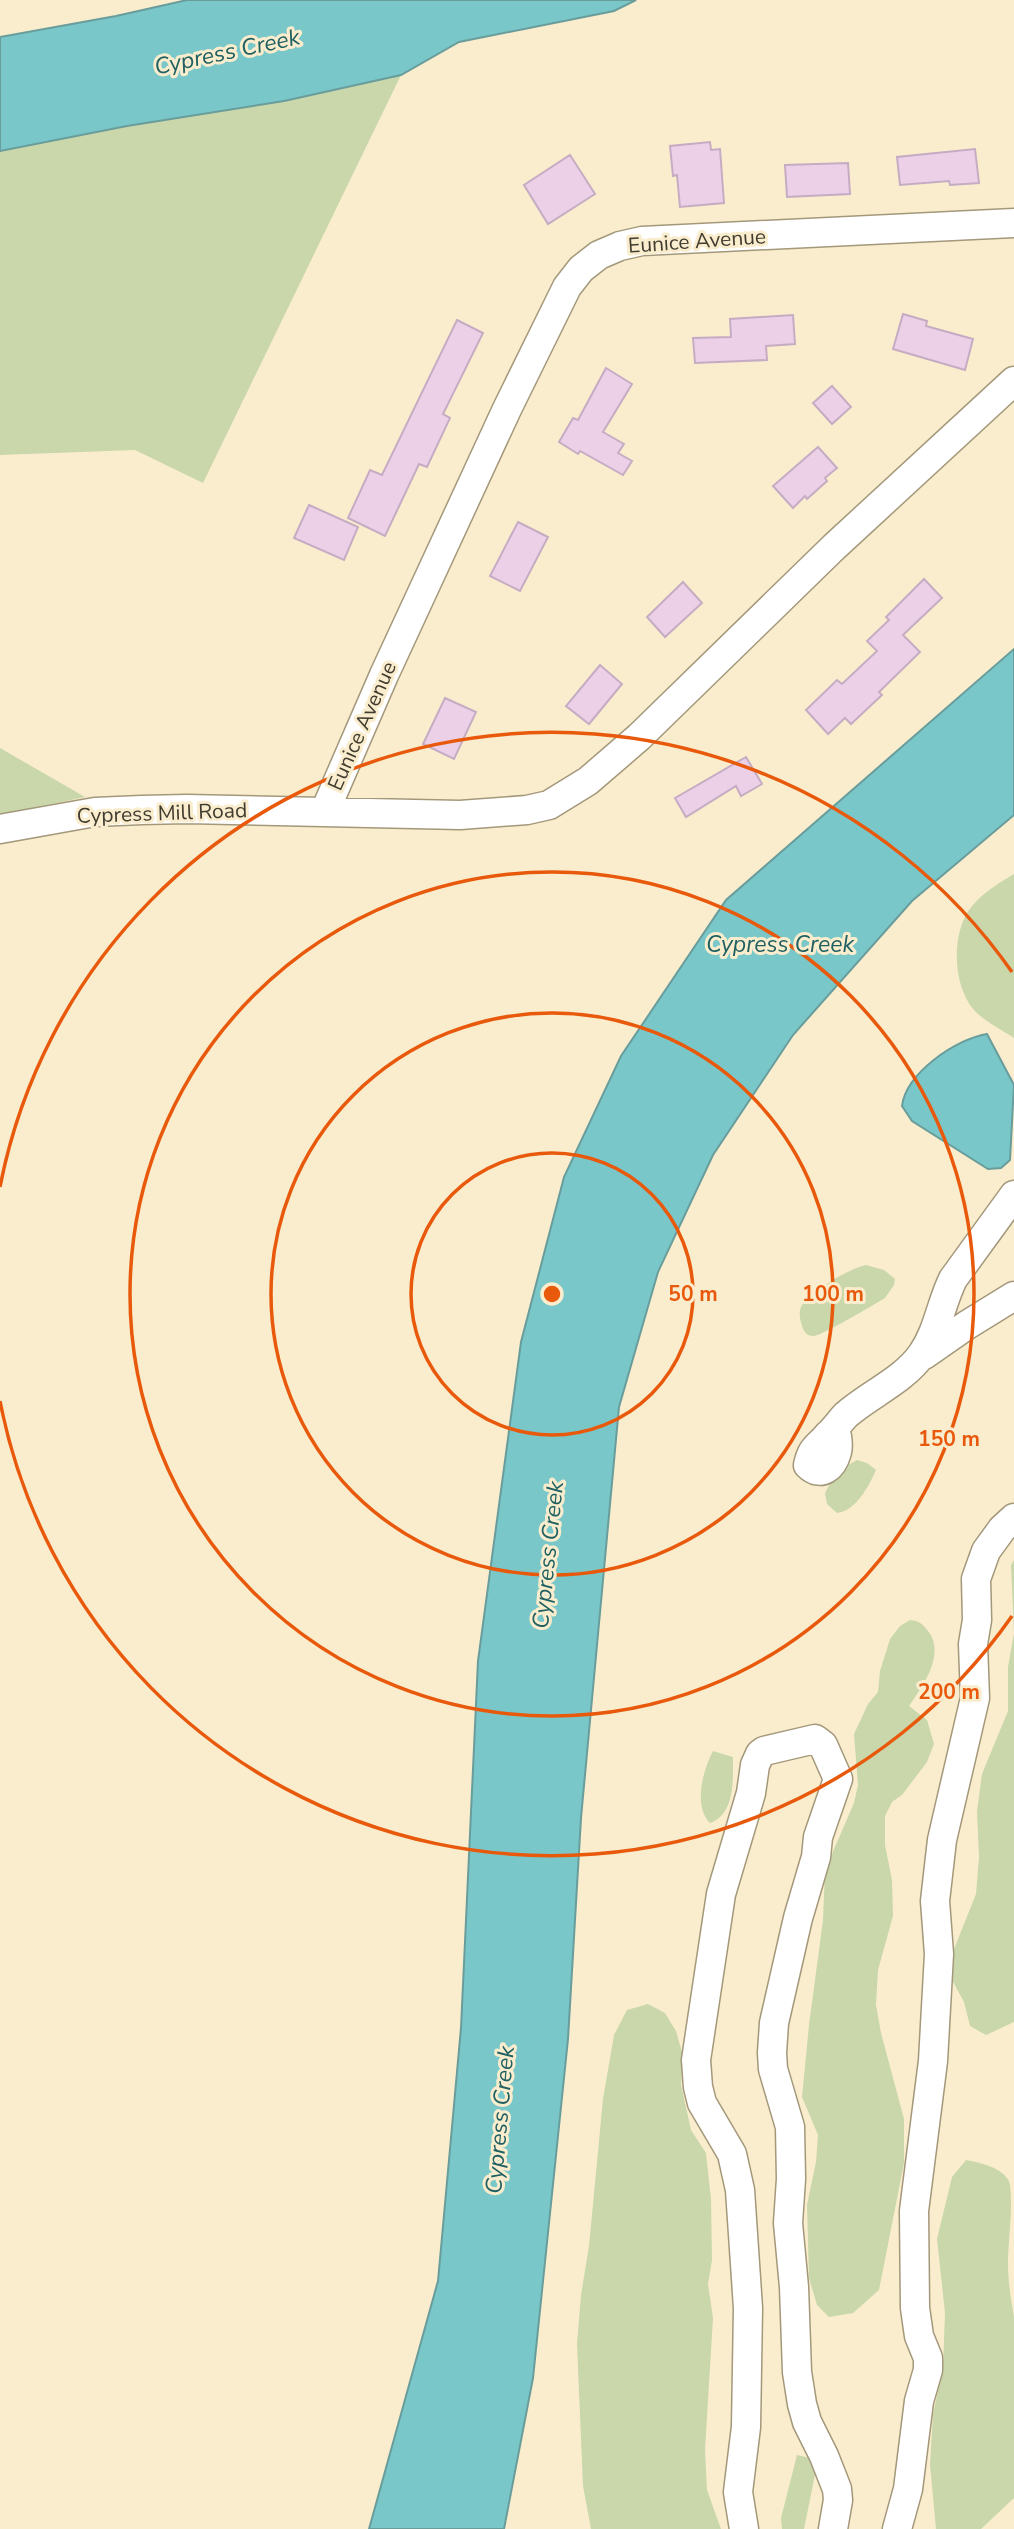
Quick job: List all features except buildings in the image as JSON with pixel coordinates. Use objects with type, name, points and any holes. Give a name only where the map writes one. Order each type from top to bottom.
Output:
[{"type":"street","name":"Eunice Avenue","points":[[1014,223],[642,241],[599,255],[581,269],[567,287],[507,409],[325,811],[460,815],[527,810],[549,805],[588,781],[672,706],[834,547],[1014,381]]},
{"type":"street","name":"Cypress Mill Road","points":[[0,829],[95,812],[130,810],[187,808],[325,811]]},
{"type":"street","points":[[916,1361],[929,1343],[953,1279],[1014,1195]]},
{"type":"street","points":[[835,1428],[845,1416],[916,1361],[1014,1296]]},
{"type":"street","points":[[897,2529],[908,2489],[919,2400],[928,2370],[928,2358],[919,2336],[915,2308],[914,2211],[933,2061],[939,1954],[935,1901],[942,1840],[975,1698],[976,1578],[986,1550],[1014,1518]]},
{"type":"street","points":[[744,2529],[738,2492],[746,2427],[748,2308],[741,2204],[733,2154],[702,2103],[696,2060],[721,1894],[751,1793],[755,1765],[764,1751],[815,1739],[823,1745],[838,1779],[818,1837],[816,1857],[798,1918],[774,2023],[772,2069],[790,2127],[788,2223],[794,2287],[797,2372],[807,2422],[837,2489],[838,2500],[832,2529]]},
{"type":"green space","points":[[401,75],[203,483],[135,450],[0,455],[0,151],[127,126],[284,101]]},
{"type":"green space","points":[[0,748],[85,797],[0,815]]},
{"type":"green space","points":[[1014,874],[1014,1038],[983,1018],[967,1000],[959,977],[957,952],[961,928],[974,903]]},
{"type":"green space","points":[[866,1265],[884,1270],[895,1279],[885,1298],[818,1335],[806,1333],[800,1313],[806,1300],[831,1281]]},
{"type":"green space","points":[[857,1460],[876,1470],[856,1503],[837,1513],[827,1504],[825,1493],[838,1474]]},
{"type":"green space","points":[[1014,1560],[1014,1633],[1011,1565]]},
{"type":"green space","points":[[910,1620],[922,1624],[928,1631],[935,1650],[930,1670],[909,1706],[927,1720],[934,1744],[927,1762],[902,1795],[892,1802],[885,1816],[885,1845],[892,1880],[893,1916],[878,1970],[876,2005],[904,2119],[904,2163],[879,2290],[853,2313],[829,2317],[817,2305],[809,2278],[807,2205],[816,2162],[818,2135],[802,2097],[823,1920],[825,1870],[854,1803],[858,1785],[854,1734],[868,1704],[878,1692],[880,1671],[890,1639],[900,1626]]},
{"type":"green space","points":[[1014,1633],[1014,2022],[986,2035],[970,2026],[964,2002],[952,1980],[954,1949],[976,1894],[979,1857],[977,1811],[982,1774],[1008,1711],[1008,1667]]},
{"type":"green space","points":[[713,1751],[733,1757],[733,1776],[728,1804],[718,1819],[710,1823],[702,1807],[701,1788]]},
{"type":"green space","points":[[648,2004],[665,2013],[676,2031],[683,2056],[681,2085],[691,2130],[706,2153],[711,2199],[712,2260],[708,2284],[713,2318],[705,2450],[707,2490],[721,2529],[591,2529],[583,2486],[577,2344],[603,2099],[614,2035],[627,2010]]},
{"type":"green space","points":[[966,2160],[990,2166],[1001,2172],[1009,2181],[1011,2209],[1008,2263],[1014,2317],[1014,2498],[981,2529],[936,2529],[930,2465],[933,2414],[943,2368],[945,2313],[937,2239],[952,2177]]},
{"type":"green space","points":[[797,2455],[818,2460],[804,2529],[782,2529],[781,2518]]},
{"type":"water","name":"Cypress Creek","points":[[187,0],[636,0],[614,11],[459,42],[401,75],[284,101],[127,126],[0,151],[0,37]]},
{"type":"water","name":"Cypress Creek","points":[[1014,649],[1014,815],[912,901],[793,1035],[713,1155],[658,1272],[619,1407],[581,1818],[568,2039],[533,2378],[504,2529],[369,2529],[438,2281],[461,2028],[478,1661],[521,1342],[564,1177],[621,1056],[726,900]]},
{"type":"water","points":[[987,1034],[1014,1085],[1010,1160],[1001,1168],[988,1169],[912,1121],[902,1106],[906,1094],[922,1070],[948,1050]]}]
